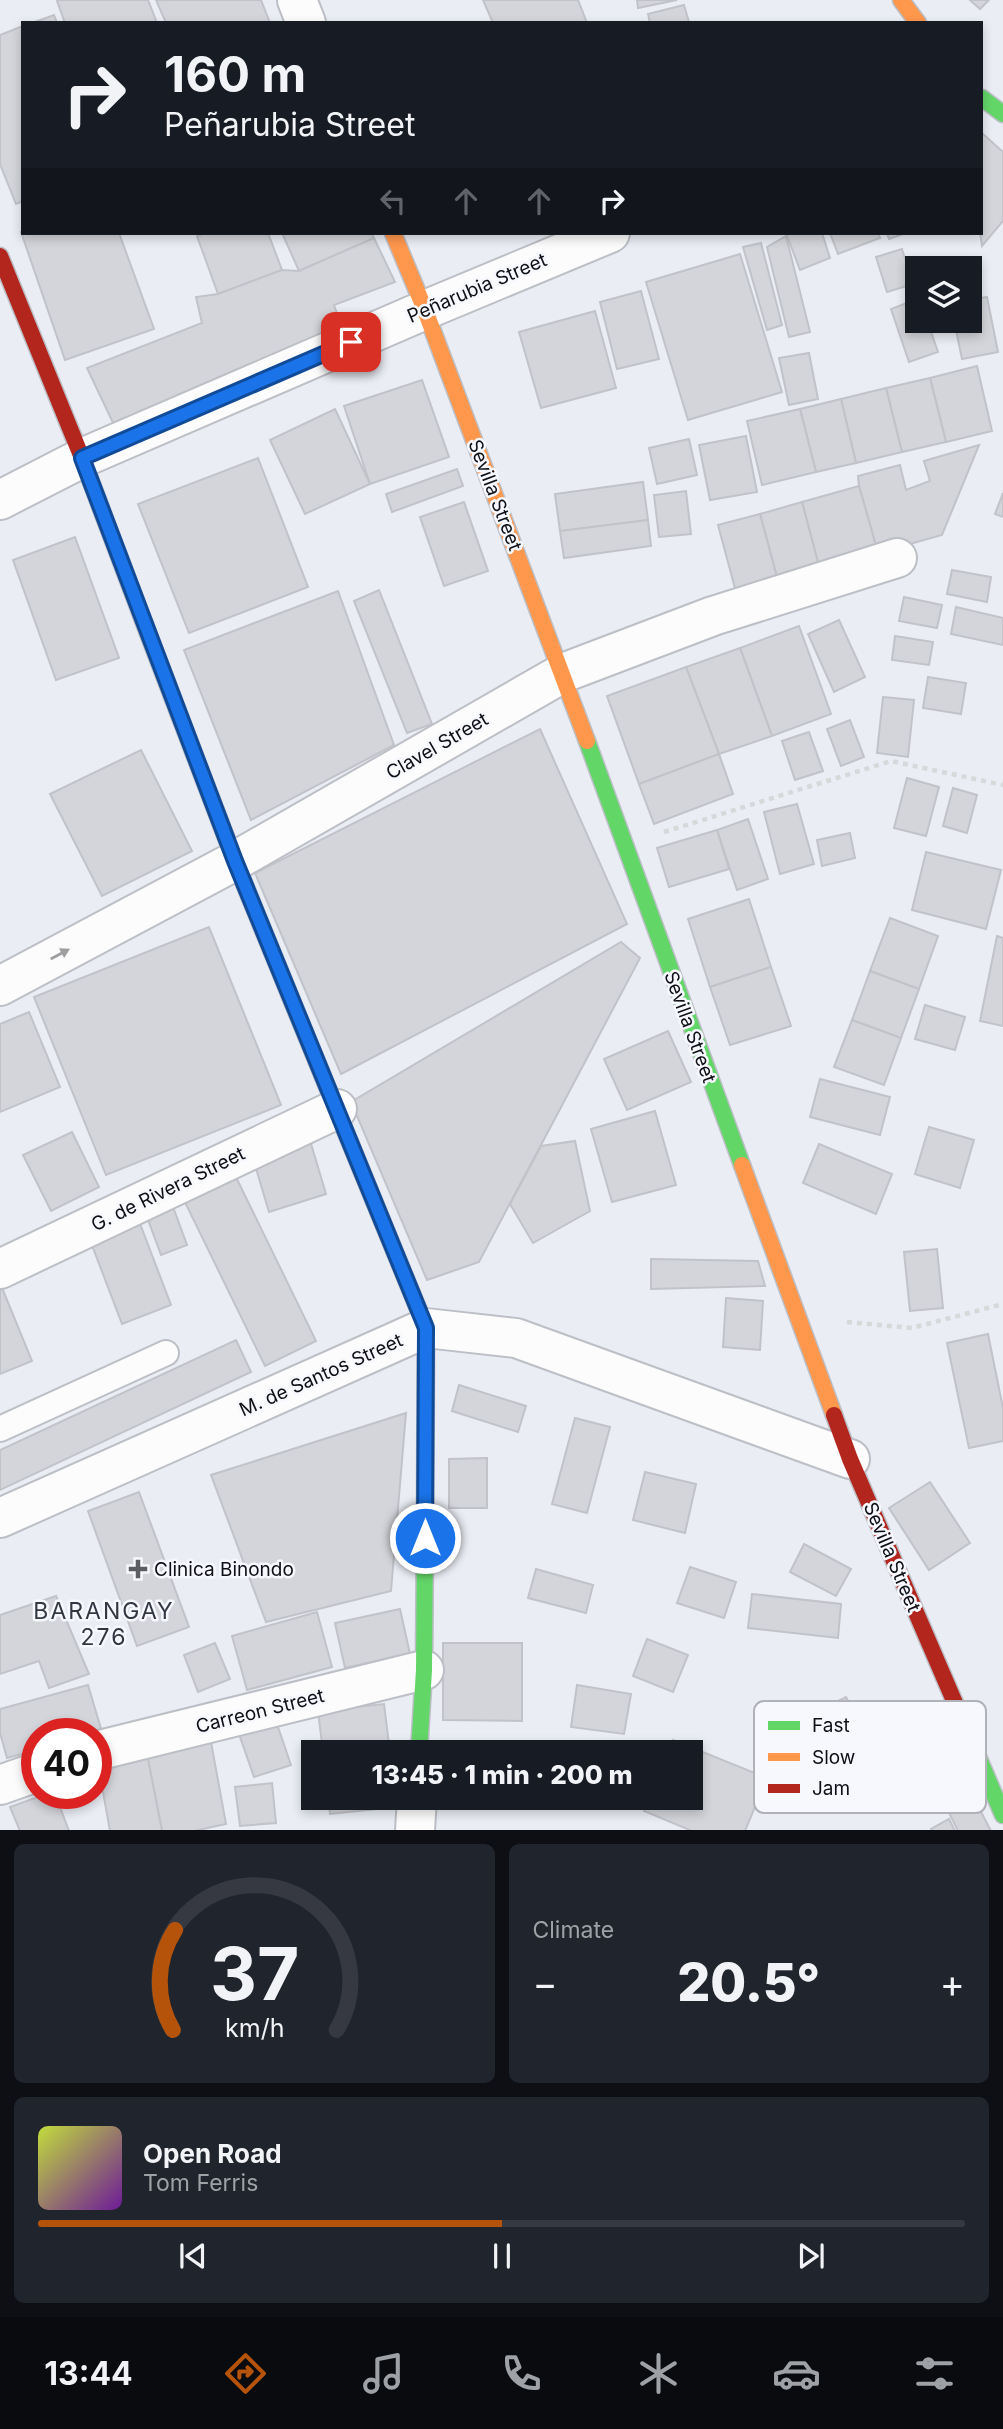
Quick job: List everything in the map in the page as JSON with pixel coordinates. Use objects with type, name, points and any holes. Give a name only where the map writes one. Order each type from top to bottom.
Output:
[{"type":"street","points":[[297,0],[305,21]]},
{"type":"street","points":[[901,0],[917,21]]},
{"type":"street","points":[[983,99],[1003,114]]},
{"type":"street","name":"Sevilla Street","points":[[394,235],[563,673],[850,1459],[954,1701]]},
{"type":"street","name":"Peñarubia Street","points":[[0,500],[82,458],[605,235]]},
{"type":"street","points":[[0,256],[82,458],[235,861],[426,1328],[424,1670],[420,1740]]},
{"type":"street","name":"Clavel Street","points":[[0,986],[235,861],[563,673],[713,616],[897,558]]},
{"type":"street","name":"G. de Rivera Street","points":[[0,1269],[337,1108]]},
{"type":"street","name":"M. de Santos Street","points":[[0,1518],[426,1328],[516,1338],[850,1459]]},
{"type":"street","name":"Carreon Street","points":[[112,1747],[424,1670]]},
{"type":"street","name":"Sevilla Street","points":[[986,1775],[1003,1815]]},
{"type":"street","points":[[0,1785],[21,1778]]},
{"type":"street","points":[[415,1830],[416,1810]]},
{"type":"lane","points":[[0,1429],[166,1353]]},
{"type":"path","points":[[624,845],[891,761],[1003,785]]},
{"type":"path","points":[[797,1317],[912,1328],[1003,1304]]},
{"type":"building","points":[[148,0],[156,21],[64,21],[57,1]]},
{"type":"building","points":[[156,0],[261,0],[269,21],[165,21]]},
{"type":"building","points":[[483,0],[578,0],[586,21],[492,21]]},
{"type":"building","points":[[637,0],[677,0],[638,8]]},
{"type":"building","points":[[970,0],[989,0],[980,9]]},
{"type":"building","points":[[684,5],[689,21],[650,21],[648,14]]},
{"type":"building","points":[[54,15],[56,21],[38,21]]},
{"type":"building","points":[[21,27],[21,202],[16,204],[0,164],[0,35]]},
{"type":"building","points":[[983,134],[1003,152],[1003,221],[982,246]]},
{"type":"building","points":[[22,235],[120,235],[154,329],[65,360]]},
{"type":"building","points":[[269,235],[282,270],[218,294],[197,236]]},
{"type":"building","points":[[283,235],[372,235],[374,238],[299,271]]},
{"type":"building","points":[[787,235],[823,235],[830,258],[800,270]]},
{"type":"building","points":[[831,235],[879,235],[880,238],[838,254]]},
{"type":"building","points":[[786,236],[810,332],[789,337],[767,247]]},
{"type":"building","points":[[374,238],[395,282],[334,305],[343,330],[115,427],[87,368],[202,323],[196,297],[218,294],[282,270],[299,271]]},
{"type":"building","points":[[761,243],[782,325],[767,330],[743,247]]},
{"type":"building","points":[[902,249],[905,259],[905,286],[887,292],[876,257]]},
{"type":"building","points":[[740,254],[782,392],[688,420],[646,282]]},
{"type":"building","points":[[641,291],[659,359],[617,369],[600,302]]},
{"type":"building","points":[[987,297],[998,352],[962,359],[957,333],[982,333],[982,298]]},
{"type":"building","points":[[905,304],[905,333],[931,333],[938,352],[909,362],[891,309]]},
{"type":"building","points":[[595,311],[616,388],[541,408],[519,332]]},
{"type":"building","points":[[809,353],[818,399],[789,405],[779,358]]},
{"type":"building","points":[[977,366],[992,431],[946,442],[930,378]]},
{"type":"building","points":[[930,378],[946,442],[902,452],[886,388]]},
{"type":"building","points":[[422,380],[449,457],[370,484],[344,406]]},
{"type":"building","points":[[886,388],[902,452],[856,463],[841,399]]},
{"type":"building","points":[[841,399],[856,463],[816,472],[800,409]]},
{"type":"building","points":[[335,409],[370,484],[305,514],[270,440]]},
{"type":"building","points":[[800,409],[816,472],[762,485],[747,421]]},
{"type":"building","points":[[746,436],[757,492],[710,500],[699,445]]},
{"type":"building","points":[[689,439],[697,475],[657,484],[649,448]]},
{"type":"building","points":[[979,445],[942,535],[878,553],[858,476],[900,465],[906,490],[930,481],[924,461]]},
{"type":"building","points":[[258,458],[308,587],[189,633],[138,504]]},
{"type":"building","points":[[457,469],[463,486],[392,512],[386,494]]},
{"type":"building","points":[[643,482],[648,520],[560,531],[555,494]]},
{"type":"building","points":[[859,486],[878,553],[820,570],[802,502]]},
{"type":"building","points":[[686,491],[691,534],[659,537],[654,495]]},
{"type":"building","points":[[1003,493],[1003,517],[995,514]]},
{"type":"building","points":[[464,502],[488,571],[444,586],[420,517]]},
{"type":"building","points":[[802,502],[820,570],[778,581],[760,514]]},
{"type":"building","points":[[760,514],[778,581],[736,592],[718,525]]},
{"type":"building","points":[[648,520],[651,546],[564,558],[560,531]]},
{"type":"building","points":[[75,537],[119,658],[56,680],[13,560]]},
{"type":"building","points":[[952,570],[991,577],[987,602],[947,594]]},
{"type":"building","points":[[379,590],[432,724],[407,733],[354,601]]},
{"type":"building","points":[[338,591],[394,745],[251,820],[184,650]]},
{"type":"building","points":[[904,597],[942,605],[937,628],[899,621]]},
{"type":"building","points":[[956,607],[1003,618],[1003,645],[951,634]]},
{"type":"building","points":[[839,620],[865,677],[834,692],[808,634]]},
{"type":"building","points":[[799,626],[831,714],[772,736],[740,648]]},
{"type":"building","points":[[895,636],[933,642],[929,665],[892,660]]},
{"type":"building","points":[[740,648],[772,736],[719,754],[686,667]]},
{"type":"building","points":[[686,667],[719,754],[639,784],[607,696]]},
{"type":"building","points":[[928,677],[966,683],[961,714],[923,708]]},
{"type":"building","points":[[883,697],[914,700],[908,757],[877,753]]},
{"type":"building","points":[[850,720],[864,757],[841,766],[827,729]]},
{"type":"building","points":[[540,729],[627,924],[341,1074],[255,873]]},
{"type":"building","points":[[809,732],[823,771],[795,780],[782,741]]},
{"type":"building","points":[[141,750],[192,851],[102,896],[50,794]]},
{"type":"building","points":[[719,754],[733,794],[654,824],[639,784]]},
{"type":"building","points":[[907,778],[939,787],[926,836],[894,828]]},
{"type":"building","points":[[953,788],[977,795],[967,833],[943,826]]},
{"type":"building","points":[[797,804],[814,864],[780,874],[764,812]]},
{"type":"building","points":[[748,819],[768,879],[737,890],[717,830]]},
{"type":"building","points":[[717,830],[729,869],[669,887],[657,848]]},
{"type":"building","points":[[850,833],[855,858],[822,866],[817,840]]},
{"type":"building","points":[[926,852],[1001,870],[986,929],[912,910]]},
{"type":"building","points":[[749,899],[771,967],[710,987],[688,919]]},
{"type":"building","points":[[890,918],[938,936],[919,989],[870,971]]},
{"type":"building","points":[[209,927],[281,1105],[106,1175],[34,997]]},
{"type":"building","points":[[997,936],[1003,938],[1003,1026],[980,1021]]},
{"type":"building","points":[[621,942],[640,958],[479,1262],[427,1280],[351,1102]]},
{"type":"building","points":[[771,967],[791,1026],[730,1045],[710,987]]},
{"type":"building","points":[[870,971],[919,989],[901,1038],[852,1020]]},
{"type":"building","points":[[925,1005],[965,1017],[955,1050],[915,1039]]},
{"type":"building","points":[[29,1012],[60,1087],[0,1112],[0,1024]]},
{"type":"building","points":[[852,1020],[901,1038],[884,1085],[834,1067]]},
{"type":"building","points":[[668,1031],[691,1082],[627,1110],[604,1059]]},
{"type":"building","points":[[820,1079],[890,1097],[880,1135],[810,1117]]},
{"type":"building","points":[[655,1111],[676,1185],[612,1202],[591,1129]]},
{"type":"building","points":[[929,1127],[974,1140],[960,1188],[915,1174]]},
{"type":"building","points":[[72,1132],[99,1187],[51,1211],[23,1155]]},
{"type":"building","points":[[309,1137],[326,1194],[269,1212],[252,1155]]},
{"type":"building","points":[[575,1141],[590,1211],[533,1243],[510,1204],[541,1146]]},
{"type":"building","points":[[819,1144],[892,1174],[876,1214],[803,1183]]},
{"type":"building","points":[[232,1169],[316,1341],[265,1366],[181,1194]]},
{"type":"building","points":[[169,1196],[187,1245],[161,1255],[143,1206]]},
{"type":"building","points":[[139,1221],[171,1305],[122,1324],[90,1240]]},
{"type":"building","points":[[937,1249],[943,1308],[910,1311],[904,1252]]},
{"type":"building","points":[[651,1259],[758,1261],[765,1286],[651,1289]]},
{"type":"building","points":[[0,1283],[32,1361],[0,1374]]},
{"type":"building","points":[[726,1298],[763,1301],[760,1350],[723,1347]]},
{"type":"building","points":[[988,1334],[1003,1408],[1003,1441],[969,1448],[947,1343]]},
{"type":"building","points":[[236,1340],[251,1372],[0,1490],[0,1450]]},
{"type":"building","points":[[459,1385],[526,1406],[518,1432],[452,1411]]},
{"type":"building","points":[[406,1413],[391,1591],[266,1622],[211,1475]]},
{"type":"building","points":[[575,1418],[610,1427],[587,1513],[552,1504]]},
{"type":"building","points":[[487,1458],[487,1508],[449,1508],[449,1459]]},
{"type":"building","points":[[645,1472],[696,1484],[685,1533],[633,1520]]},
{"type":"building","points":[[930,1482],[970,1543],[929,1570],[889,1508]]},
{"type":"building","name":"Clinica Binondo","points":[[139,1492],[189,1627],[137,1646],[88,1511]]},
{"type":"building","points":[[804,1544],[851,1569],[836,1596],[790,1572]]},
{"type":"building","points":[[690,1567],[736,1582],[724,1618],[677,1603]]},
{"type":"building","points":[[536,1569],[593,1585],[586,1613],[528,1598]]},
{"type":"building","points":[[752,1594],[841,1604],[838,1638],[748,1628]]},
{"type":"building","points":[[56,1596],[89,1674],[49,1688],[39,1661],[0,1674],[0,1615]]},
{"type":"building","points":[[400,1609],[410,1654],[345,1668],[335,1623]]},
{"type":"building","points":[[317,1612],[332,1667],[247,1690],[232,1636]]},
{"type":"building","points":[[647,1639],[688,1655],[673,1692],[633,1676]]},
{"type":"building","points":[[215,1643],[230,1679],[198,1692],[184,1655]]},
{"type":"building","points":[[443,1643],[522,1643],[522,1721],[443,1720]]},
{"type":"building","points":[[88,1685],[98,1718],[21,1718],[21,1754],[7,1758],[0,1733],[0,1709]]},
{"type":"building","points":[[577,1685],[631,1694],[624,1734],[571,1727]]},
{"type":"building","points":[[384,1704],[388,1740],[322,1740],[318,1711]]},
{"type":"building","points":[[276,1721],[291,1765],[254,1777],[239,1734]]},
{"type":"building","points":[[211,1742],[226,1824],[199,1830],[162,1830],[147,1754]]},
{"type":"building","points":[[703,1752],[754,1773],[754,1809],[745,1830],[690,1830],[644,1811],[703,1810]]},
{"type":"building","points":[[147,1754],[162,1830],[110,1830],[106,1809],[112,1809],[112,1761]]},
{"type":"building","points":[[272,1783],[276,1823],[240,1826],[235,1787]]},
{"type":"building","points":[[21,1803],[21,1809],[61,1809],[69,1830],[20,1830],[10,1807]]},
{"type":"building","points":[[330,1810],[368,1810],[330,1814]]},
{"type":"building","points":[[949,1813],[982,1813],[990,1830],[958,1830]]},
{"type":"building","points":[[949,1819],[954,1830],[932,1830]]},
{"type":"traffic: fast","points":[[983,99],[1003,114]]},
{"type":"traffic: fast","points":[[143,620],[235,861],[301,1023]]},
{"type":"traffic: fast","points":[[587,741],[742,1165]]},
{"type":"traffic: fast","points":[[420,1740],[424,1670],[425,1531]]},
{"type":"traffic: fast","points":[[986,1775],[1003,1815]]},
{"type":"traffic: slow","points":[[901,0],[917,21]]},
{"type":"traffic: slow","points":[[394,235],[425,310],[587,741]]},
{"type":"traffic: slow","points":[[301,1023],[426,1328],[425,1531]]},
{"type":"traffic: slow","points":[[742,1165],[834,1415]]},
{"type":"traffic: jam","points":[[0,256],[82,458],[143,620]]},
{"type":"traffic: jam","points":[[834,1415],[850,1459],[954,1701]]},
{"type":"place","name":"Clinica Binondo","points":[[138,1569]]},
{"type":"district","name":"BARANGAY 276","points":[[104,1624]]},
{"type":"route","points":[[351,342],[82,458],[235,861],[426,1328],[425,1538]]}]
